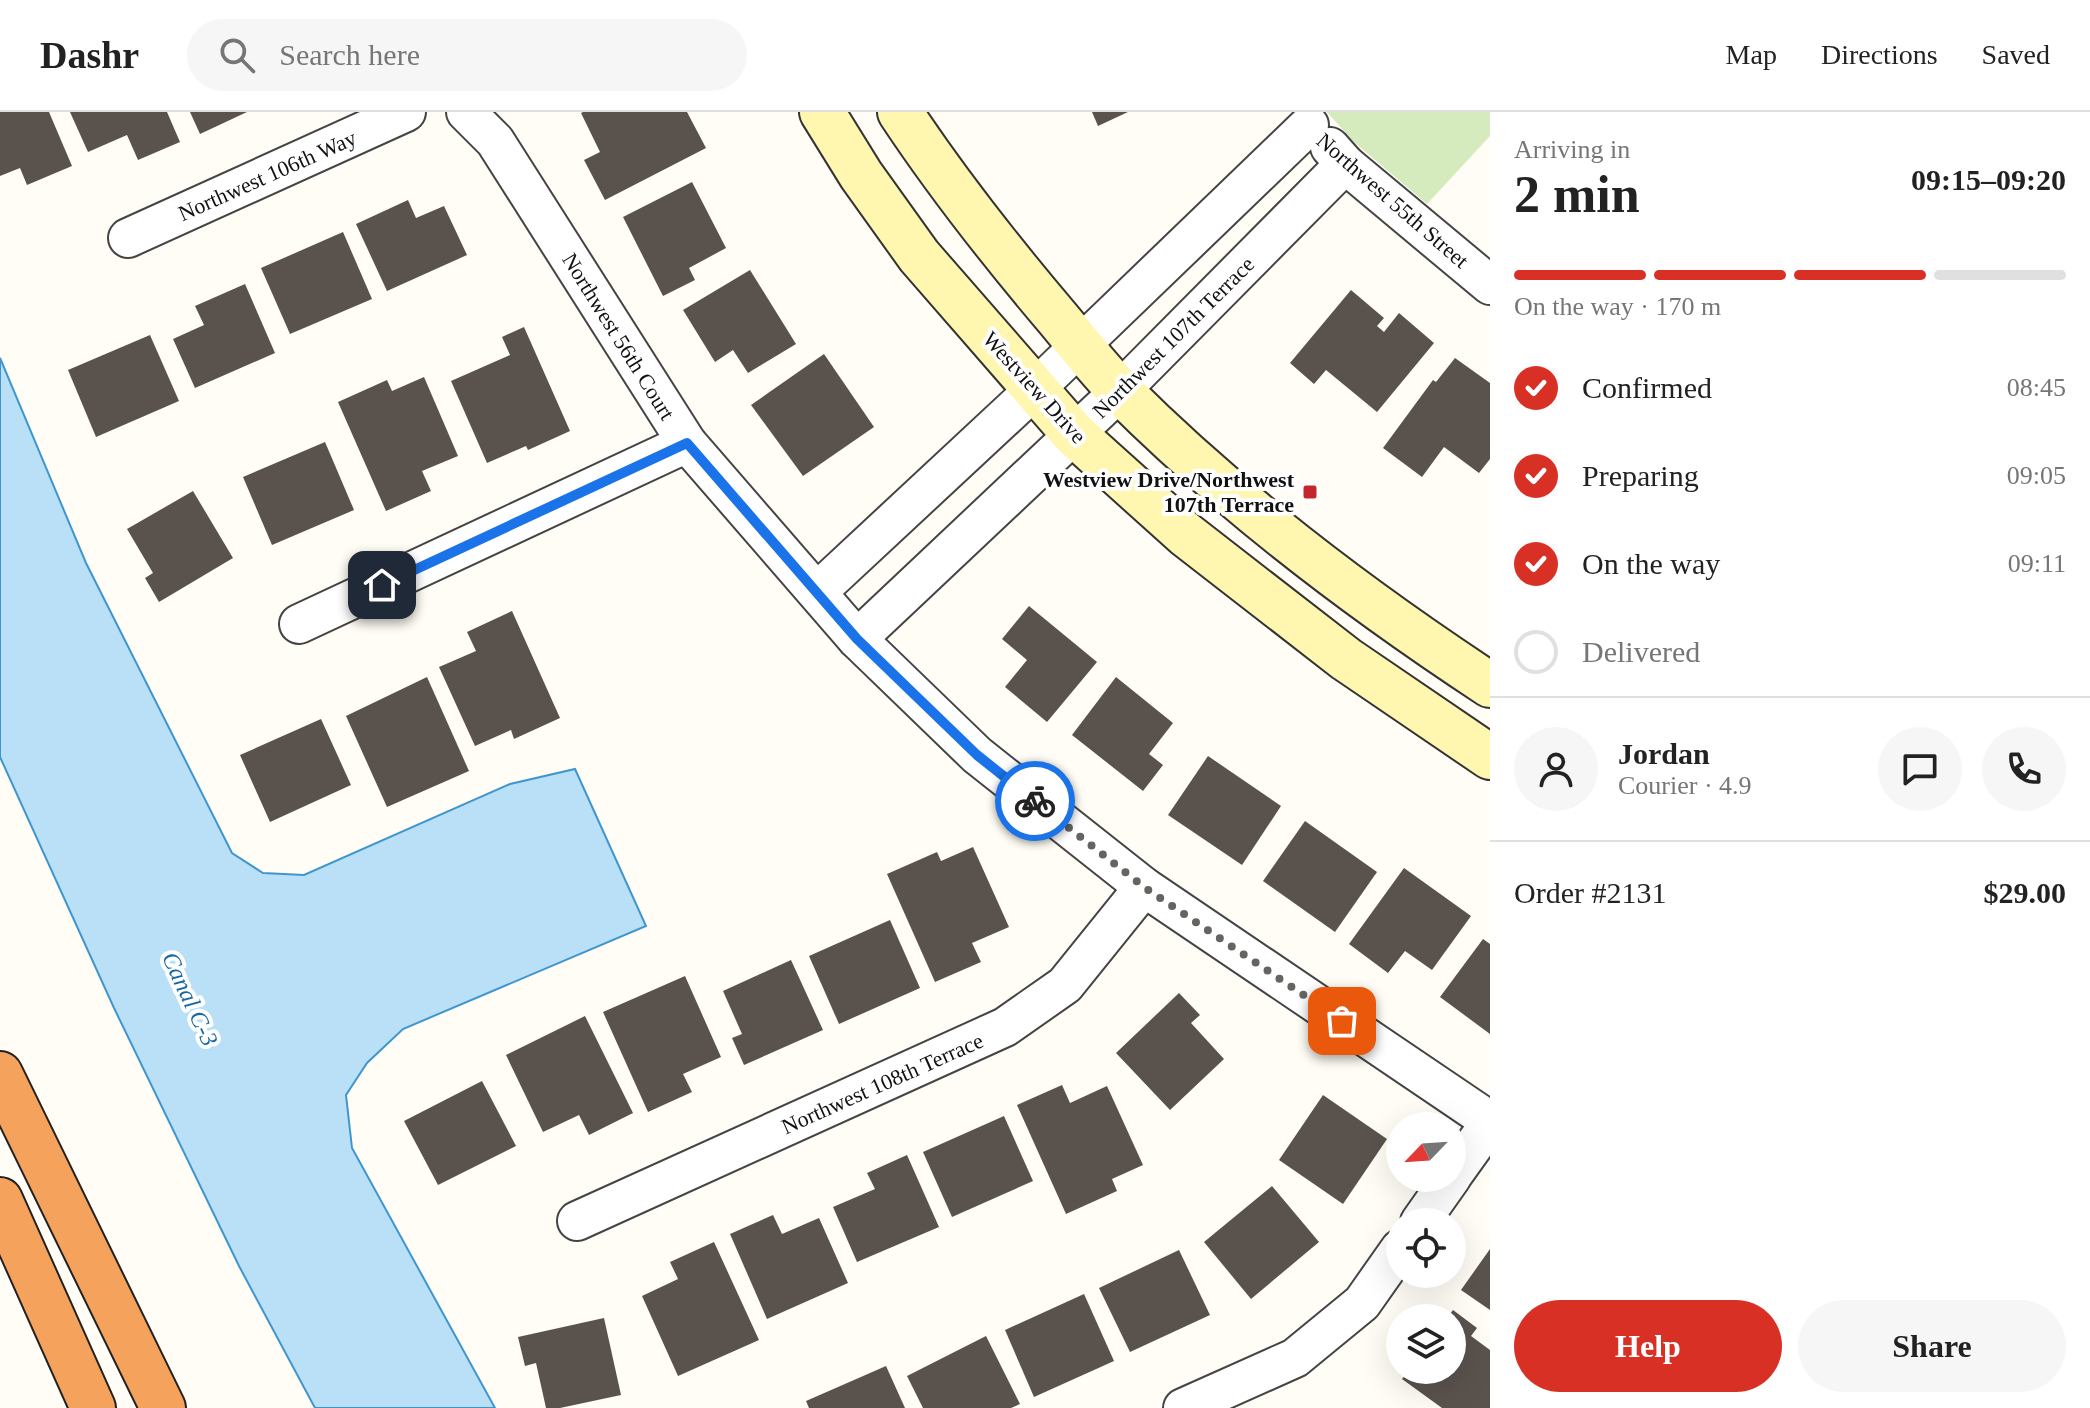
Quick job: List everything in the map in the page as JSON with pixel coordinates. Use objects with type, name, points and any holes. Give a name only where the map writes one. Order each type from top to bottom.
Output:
[{"type":"highway","points":[[0,1074],[163,1408]]},
{"type":"highway","points":[[0,1200],[93,1408]]},
{"type":"street","name":"Northwest 106th Way","points":[[128,238],[406,112]]},
{"type":"street","name":"Northwest 56th Court","points":[[466,112],[495,141],[687,443],[857,639],[977,755],[1144,887],[1490,1122]]},
{"type":"street","name":"Westview Drive","points":[[822,112],[861,175],[919,256],[1075,435],[1185,534],[1334,650],[1490,757]]},
{"type":"street","points":[[900,112],[992,241],[1120,391],[1211,475],[1317,563],[1399,626],[1490,685]]},
{"type":"street","points":[[817,592],[1035,389],[1304,118]]},
{"type":"street","name":"Northwest 55th Street","points":[[1304,118],[1345,164],[1490,285]]},
{"type":"street","name":"Northwest 107th Terrace","points":[[857,639],[1075,435],[1345,164]]},
{"type":"street","points":[[299,624],[687,443]]},
{"type":"street","name":"Northwest 108th Terrace","points":[[577,1221],[1005,1027],[1065,985],[1144,887]]},
{"type":"street","points":[[1466,1156],[1490,1122]]},
{"type":"street","points":[[1183,1408],[1295,1358],[1362,1303],[1386,1269]]},
{"type":"green space","points":[[1327,112],[1490,112],[1490,136],[1427,204],[1354,142]]},
{"type":"water","name":"Canal C-3","points":[[0,358],[86,563],[232,853],[263,873],[304,875],[510,784],[575,769],[646,926],[403,1029],[367,1063],[346,1095],[352,1148],[495,1408],[315,1408],[239,1266],[114,1008],[0,757]]},
{"type":"building","points":[[0,112],[49,112],[72,166],[27,185],[20,168],[0,176]]},
{"type":"building","points":[[70,112],[167,112],[180,142],[138,160],[127,135],[88,152]]},
{"type":"building","points":[[190,112],[247,112],[200,134]]},
{"type":"building","points":[[583,112],[687,112],[706,148],[605,200],[584,160],[600,152]]},
{"type":"building","points":[[1092,112],[1128,112],[1098,126]]},
{"type":"building","points":[[692,182],[726,248],[689,268],[695,280],[663,296],[623,217]]},
{"type":"building","points":[[408,200],[416,218],[444,206],[467,255],[387,291],[356,224]]},
{"type":"building","points":[[343,232],[372,299],[290,334],[261,268]]},
{"type":"building","points":[[750,270],[796,344],[748,373],[733,350],[715,362],[683,310]]},
{"type":"building","points":[[245,284],[275,353],[195,388],[173,339],[204,325],[195,306]]},
{"type":"building","points":[[1351,290],[1384,318],[1377,326],[1384,332],[1399,313],[1434,343],[1377,412],[1326,370],[1314,384],[1290,363]]},
{"type":"building","points":[[524,327],[570,431],[528,450],[526,446],[487,463],[451,381],[510,355],[502,337]]},
{"type":"building","points":[[150,335],[179,401],[96,437],[68,370]]},
{"type":"building","points":[[824,354],[874,427],[803,476],[751,405]]},
{"type":"building","points":[[1455,358],[1490,383],[1490,459],[1479,473],[1444,447],[1422,477],[1383,448],[1433,380],[1436,382]]},
{"type":"building","points":[[424,377],[458,456],[422,471],[431,491],[386,511],[338,402],[387,380],[392,391]]},
{"type":"building","points":[[325,442],[354,510],[272,545],[243,477]]},
{"type":"building","points":[[193,491],[233,558],[159,602],[145,578],[153,573],[127,529]]},
{"type":"building","points":[[1029,606],[1097,662],[1047,722],[1005,687],[1027,660],[1002,639]]},
{"type":"building","points":[[512,611],[560,718],[514,739],[511,730],[475,746],[439,667],[476,651],[467,632]]},
{"type":"building","points":[[427,677],[469,771],[387,807],[346,716]]},
{"type":"building","points":[[1116,677],[1173,723],[1149,754],[1163,765],[1143,791],[1072,735]]},
{"type":"building","points":[[321,719],[351,785],[270,822],[240,755]]},
{"type":"building","points":[[1208,756],[1281,806],[1242,865],[1168,815]]},
{"type":"building","points":[[1305,821],[1377,872],[1335,932],[1263,881]]},
{"type":"building","points":[[973,847],[1009,927],[972,943],[981,962],[935,982],[887,874],[937,852],[941,861]]},
{"type":"building","points":[[1404,868],[1471,916],[1432,970],[1405,951],[1388,973],[1349,944]]},
{"type":"building","points":[[890,920],[920,988],[839,1024],[809,956]]},
{"type":"building","points":[[1483,939],[1490,944],[1490,1034],[1440,997]]},
{"type":"building","points":[[791,960],[823,1030],[744,1065],[732,1038],[742,1034],[723,991]]},
{"type":"building","points":[[685,976],[721,1057],[683,1074],[692,1092],[648,1112],[603,1012]]},
{"type":"building","points":[[1179,993],[1200,1015],[1191,1023],[1224,1059],[1170,1110],[1116,1053]]},
{"type":"building","points":[[585,1016],[633,1113],[589,1135],[579,1115],[543,1132],[506,1055]]},
{"type":"building","points":[[482,1081],[516,1146],[438,1185],[404,1121]]},
{"type":"building","points":[[1062,1085],[1070,1103],[1107,1086],[1143,1165],[1112,1179],[1117,1191],[1066,1214],[1017,1105]]},
{"type":"building","points":[[1323,1095],[1386,1138],[1343,1204],[1279,1160]]},
{"type":"building","points":[[1004,1116],[1033,1181],[952,1217],[923,1152]]},
{"type":"building","points":[[907,1155],[939,1227],[857,1262],[833,1207],[875,1189],[867,1173]]},
{"type":"building","points":[[1272,1186],[1319,1242],[1251,1299],[1204,1242]]},
{"type":"building","points":[[773,1215],[782,1234],[819,1218],[848,1283],[767,1319],[730,1234]]},
{"type":"building","points":[[714,1242],[759,1340],[678,1376],[642,1296],[678,1279],[670,1262]]},
{"type":"building","points":[[1490,1249],[1490,1310],[1461,1290],[1466,1288],[1466,1283]]},
{"type":"building","points":[[1179,1250],[1210,1315],[1130,1352],[1099,1288]]},
{"type":"building","points":[[1084,1294],[1114,1361],[1034,1397],[1005,1330]]},
{"type":"building","points":[[604,1318],[621,1395],[546,1408],[536,1363],[525,1366],[518,1337]]},
{"type":"building","points":[[1466,1320],[1477,1328],[1471,1336],[1490,1350],[1490,1408],[1442,1408],[1409,1384],[1466,1384]]},
{"type":"building","points":[[986,1336],[1020,1404],[1011,1408],[923,1408],[907,1376]]},
{"type":"building","points":[[886,1366],[905,1408],[809,1408],[806,1401]]},
{"type":"way so far","points":[[1035,801],[1144,887],[1342,1021]]},
{"type":"place","name":"Westview Drive/Northwest 107th Terrace","points":[[1310,492]]},
{"type":"route","points":[[382,585],[687,443],[857,639],[977,755],[1035,801]]}]
